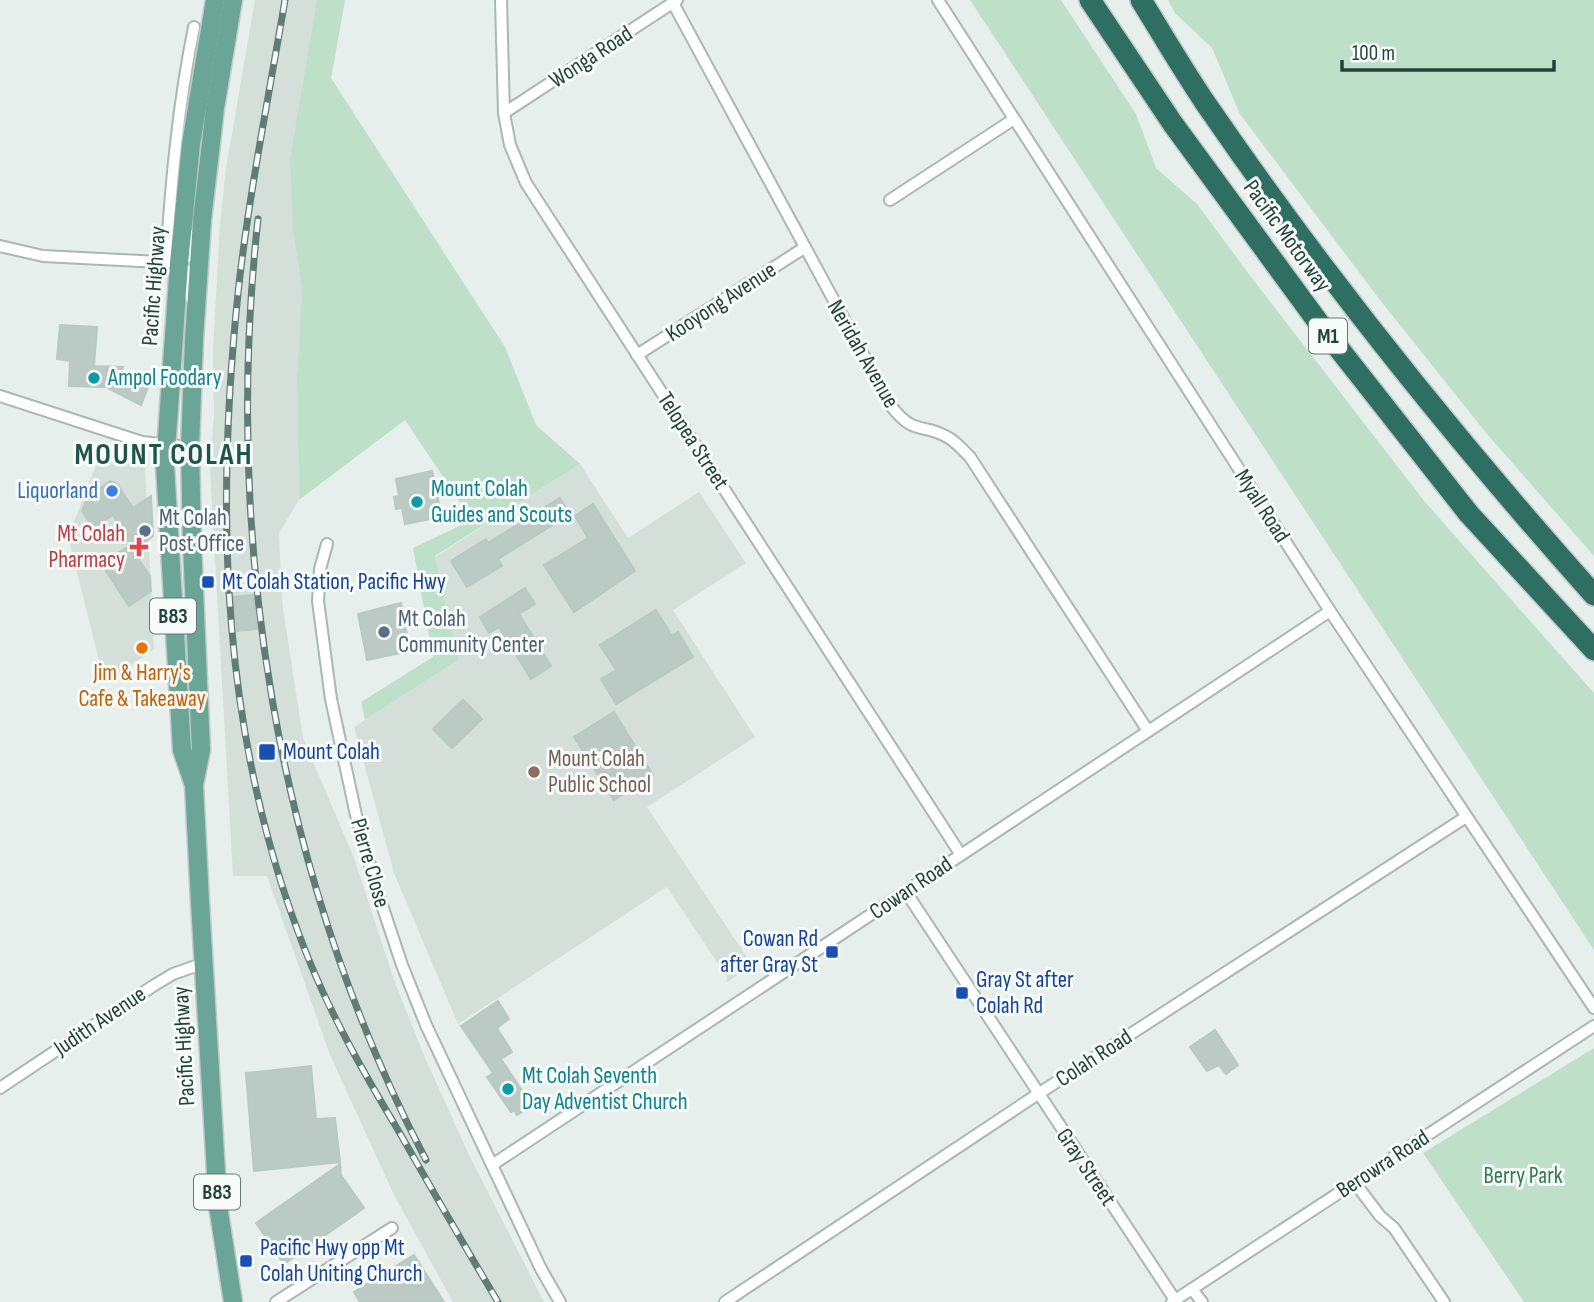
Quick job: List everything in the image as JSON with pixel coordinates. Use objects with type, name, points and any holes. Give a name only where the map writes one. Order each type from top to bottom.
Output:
[{"type":"highway","name":"Pacific Motorway","points":[[1090,0],[1173,124],[1321,326],[1469,514],[1594,650]]},
{"type":"highway","name":"Pacific Motorway","points":[[1141,0],[1205,102],[1353,307],[1508,499],[1594,595]]},
{"type":"main road","name":"Pacific Highway","points":[[194,785],[182,750],[166,445],[173,263],[215,0]]},
{"type":"main road","name":"Pacific Highway","points":[[233,0],[215,108],[202,220],[190,447],[201,750],[194,785],[218,1206],[233,1302]]},
{"type":"street","name":"Telopea Street","points":[[500,0],[504,113],[510,145],[526,183],[961,855]]},
{"type":"street","name":"Myall Road","points":[[938,0],[1330,611],[1594,1007]]},
{"type":"street","name":"Wonga Road","points":[[504,113],[676,1]]},
{"type":"street","name":"Neridah Avenue","points":[[676,1],[804,248],[891,406],[901,419],[912,427],[946,436],[970,457],[1148,731]]},
{"type":"street","points":[[173,263],[173,164],[180,101],[194,27]]},
{"type":"street","points":[[890,200],[1014,119]]},
{"type":"street","points":[[173,263],[188,256],[193,236],[202,220]]},
{"type":"street","points":[[0,246],[43,256],[173,263],[186,270],[188,291],[196,310]]},
{"type":"street","name":"Kooyong Avenue","points":[[637,355],[804,248]]},
{"type":"street","points":[[0,396],[142,442],[190,447]]},
{"type":"street","name":"Pierre Close","points":[[327,544],[320,569],[318,601],[331,699],[356,815],[376,887],[402,965],[426,1025],[541,1269],[560,1302]]},
{"type":"street","name":"Cowan Road","points":[[492,1165],[1330,611]]},
{"type":"street","name":"Colah Road","points":[[724,1302],[1038,1094],[1466,817]]},
{"type":"street","name":"Gray Street","points":[[906,892],[1173,1301]]},
{"type":"street","name":"Judith Avenue","points":[[0,1088],[153,986],[173,974],[204,963]]},
{"type":"street","name":"Berowra Road","points":[[1173,1301],[1594,1026]]},
{"type":"street","points":[[1355,1183],[1380,1216],[1394,1228],[1444,1302]]},
{"type":"street","points":[[276,1302],[393,1228]]},
{"type":"street","points":[[1192,1289],[1202,1302]]},
{"type":"shaded area","points":[[255,0],[345,0],[331,77],[302,287],[297,375],[299,500],[279,533],[282,602],[303,738],[354,858],[394,980],[426,1060],[469,1155],[544,1302],[453,1302],[394,1195],[330,1055],[267,876],[233,876],[210,470],[214,413],[213,349],[226,168]]},
{"type":"shaded area","points":[[101,453],[145,468],[154,649],[105,684],[68,537]]},
{"type":"shaded area","name":"Mount Colah Public School","points":[[580,464],[628,538],[699,492],[746,563],[673,610],[755,737],[647,807],[752,965],[726,983],[727,977],[667,887],[458,1024],[394,873],[354,727],[458,660],[435,557]]},
{"type":"green space","points":[[317,0],[345,0],[331,78],[505,347],[536,425],[580,464],[435,556],[458,660],[365,720],[361,702],[433,657],[413,548],[472,520],[405,420],[299,500],[297,375],[302,287],[293,229],[290,159]]},
{"type":"green space","points":[[970,0],[1061,0],[1136,114],[1156,168],[1197,204],[1425,502],[1594,693],[1594,950]]},
{"type":"green space","points":[[1168,0],[1594,0],[1594,556],[1487,434],[1380,300],[1240,114],[1212,48],[1175,13]]},
{"type":"green space","name":"Berry Park","points":[[1594,1048],[1594,1302],[1524,1302],[1423,1153]]},
{"type":"building","points":[[60,325],[97,327],[94,366],[123,367],[121,371],[149,385],[141,405],[106,387],[69,386],[70,361],[57,359]]},
{"type":"building","name":"Mount Colah Guides and Scouts","points":[[432,471],[442,517],[405,524],[402,508],[396,509],[394,497],[399,496],[396,479]]},
{"type":"building","points":[[110,481],[117,484],[133,508],[151,496],[153,536],[132,551],[124,538],[127,536],[113,515],[93,528],[82,511],[91,489],[97,491]]},
{"type":"building","points":[[560,498],[570,514],[498,559],[502,566],[467,587],[451,561],[486,539],[488,543]]},
{"type":"building","points":[[593,504],[635,571],[574,612],[544,565],[588,538],[575,516]]},
{"type":"building","points":[[129,546],[150,576],[151,591],[129,606],[104,568],[121,557],[118,553]]},
{"type":"building","points":[[525,588],[535,604],[519,614],[551,666],[531,679],[499,627],[489,633],[480,617]]},
{"type":"building","points":[[253,595],[257,629],[237,631],[233,597]]},
{"type":"building","name":"Mt Colah Community Center","points":[[401,603],[410,651],[367,660],[358,614]]},
{"type":"building","points":[[656,610],[672,636],[678,632],[693,657],[616,704],[601,679],[616,670],[600,645]]},
{"type":"building","points":[[463,700],[482,719],[452,748],[433,729]]},
{"type":"building","points":[[614,712],[653,775],[614,800],[574,737]]},
{"type":"building","points":[[498,1001],[509,1019],[497,1028],[512,1052],[501,1059],[529,1101],[525,1104],[528,1108],[517,1115],[514,1110],[511,1112],[487,1077],[493,1073],[461,1026]]},
{"type":"building","points":[[1215,1030],[1238,1065],[1226,1074],[1219,1065],[1207,1071],[1190,1047]]},
{"type":"building","points":[[311,1066],[316,1119],[335,1118],[340,1162],[254,1171],[246,1073]]},
{"type":"building","points":[[340,1164],[341,1175],[364,1208],[284,1264],[256,1223]]},
{"type":"building","points":[[414,1255],[444,1302],[360,1302],[354,1292]]},
{"type":"railway","points":[[285,0],[249,213],[231,370],[227,542],[232,627],[242,712],[257,795],[280,878],[318,982],[362,1068],[498,1302]]},
{"type":"railway","points":[[258,219],[249,339],[248,460],[256,582],[273,702],[298,821],[332,937],[374,1051],[426,1160]]},
{"type":"place","name":"Ampol Foodary","points":[[94,378]]},
{"type":"place","name":"Liquorland","points":[[112,491]]},
{"type":"place","name":"Mount Colah Guides and Scouts","points":[[417,502]]},
{"type":"place","name":"Mt Colah Post Office","points":[[145,531]]},
{"type":"place","name":"Mt Colah Pharmacy","points":[[139,547]]},
{"type":"place","name":"Mt Colah Station, Pacific Hwy","points":[[208,582]]},
{"type":"place","name":"Mt Colah Community Center","points":[[384,632]]},
{"type":"place","name":"Jim & Harry's Cafe & Takeaway","points":[[142,648]]},
{"type":"place","name":"Mount Colah","points":[[267,752]]},
{"type":"place","name":"Mount Colah Public School","points":[[534,772]]},
{"type":"place","name":"Cowan Rd after Gray St","points":[[832,952]]},
{"type":"place","name":"Gray St after Colah Rd","points":[[962,993]]},
{"type":"place","name":"Mt Colah Seventh Day Adventist Church","points":[[508,1089]]},
{"type":"place","name":"Pacific Hwy opp Mt Colah Uniting Church","points":[[246,1261]]},
{"type":"district","name":"MOUNT COLAH","points":[[164,455]]}]
